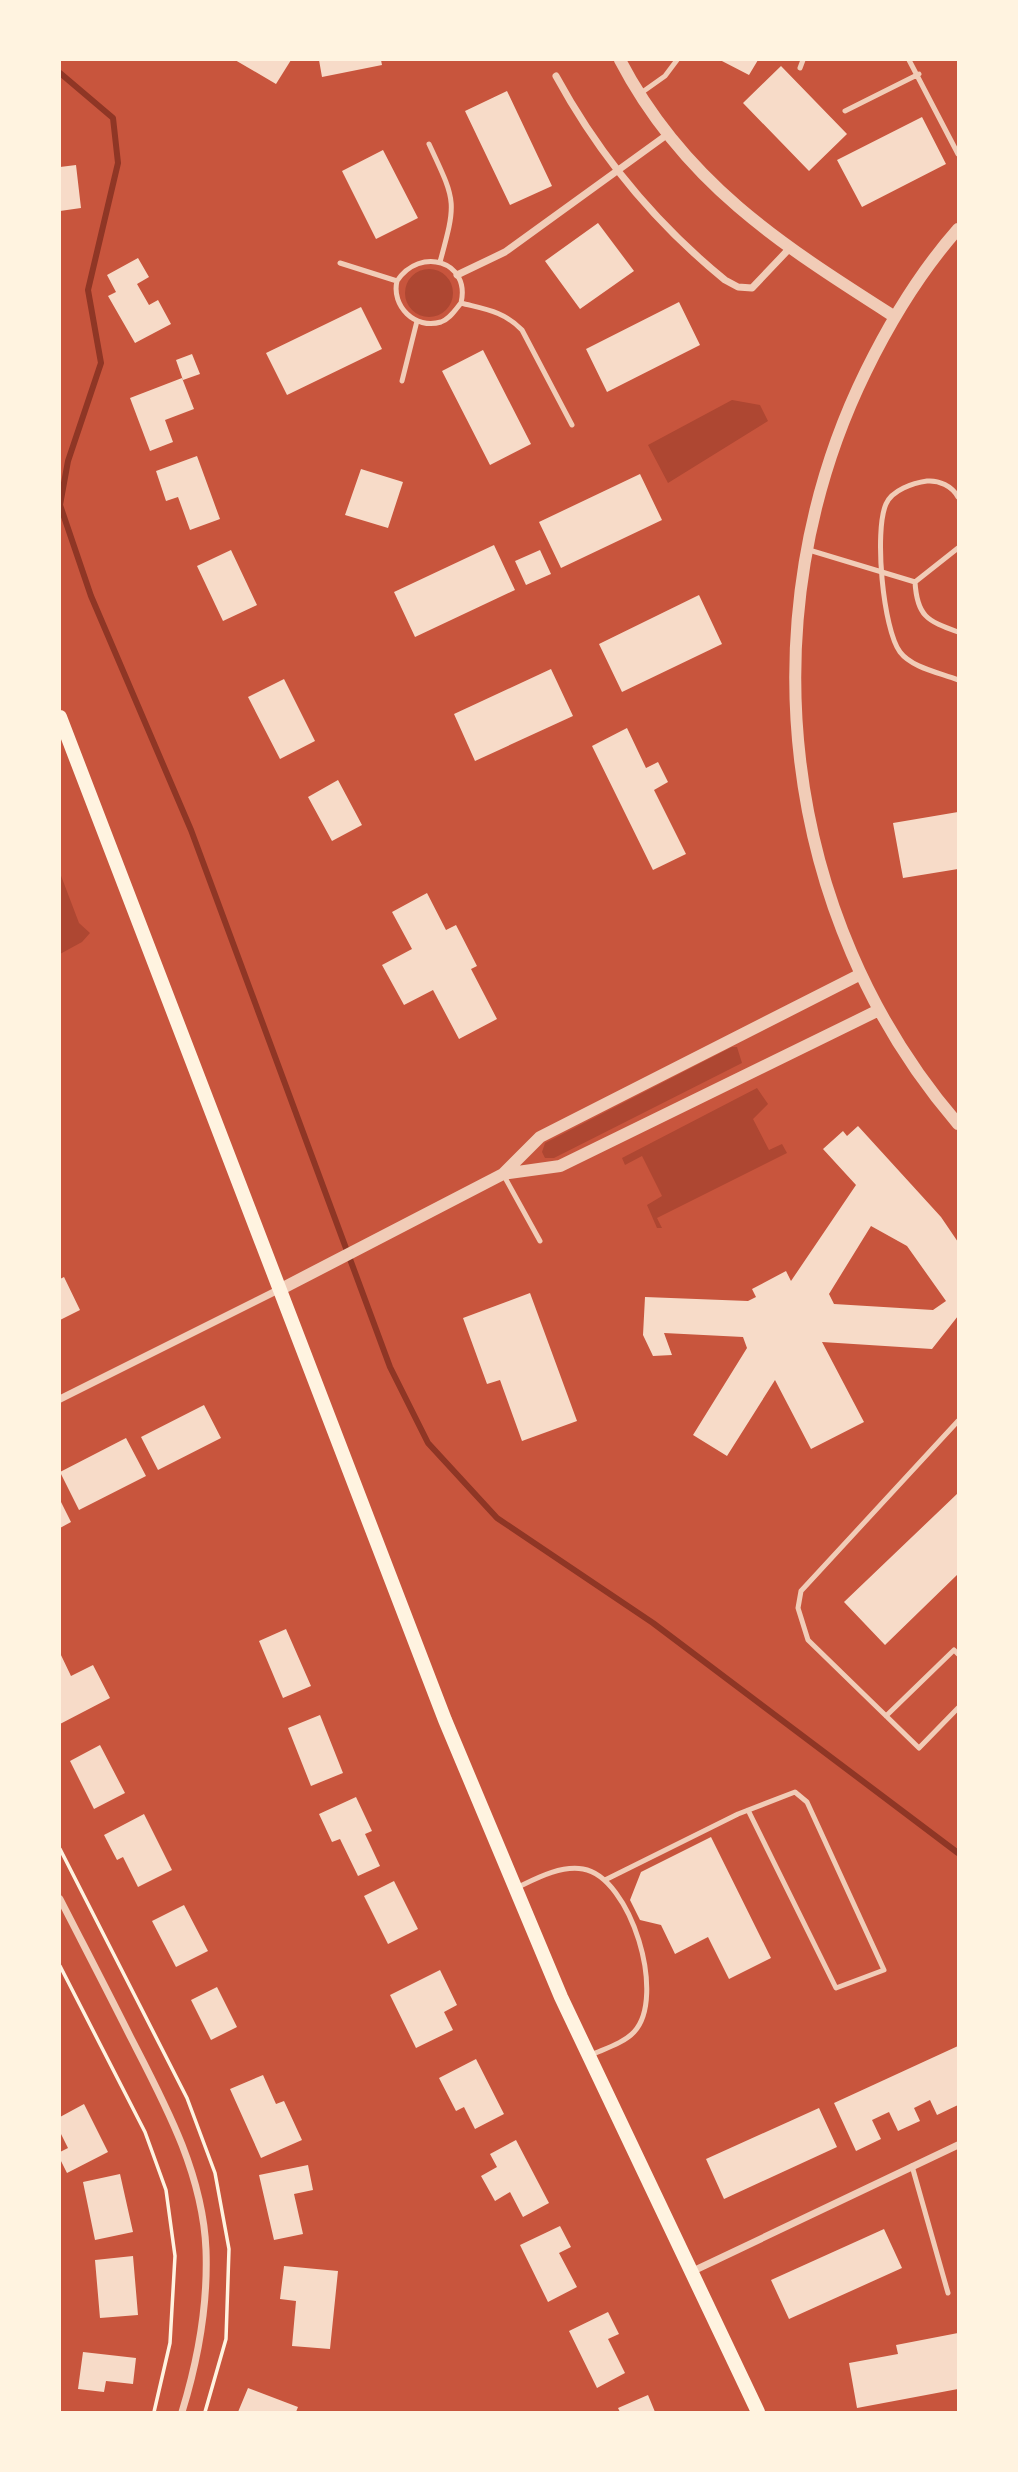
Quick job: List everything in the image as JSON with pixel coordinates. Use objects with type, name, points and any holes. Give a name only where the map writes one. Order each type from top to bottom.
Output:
[{"type":"main road","points":[[60,717],[445,1720],[514,1888],[588,2057],[758,2413]]},
{"type":"street","points":[[620,60],[668,134],[709,182],[746,216],[789,249],[895,317]]},
{"type":"street","points":[[556,76],[579,117],[616,170],[656,216],[701,260],[738,287],[752,288],[789,249]]},
{"type":"street","points":[[457,275],[505,252],[668,134]]},
{"type":"street","points":[[958,229],[914,286],[895,317],[853,396],[830,455],[806,549],[795,637],[794,699],[798,759],[809,824],[825,885],[861,974],[879,1010],[906,1054],[958,1124]]},
{"type":"street","points":[[60,1399],[370,1245],[503,1174],[540,1137],[861,974]]},
{"type":"street","points":[[503,1174],[560,1167],[879,1010]]},
{"type":"street","points":[[60,1899],[165,2105],[197,2193],[206,2250],[204,2319],[182,2413]]},
{"type":"street","points":[[691,2272],[958,2145]]},
{"type":"lane","points":[[641,93],[665,76],[677,60]]},
{"type":"lane","points":[[800,68],[803,60]]},
{"type":"lane","points":[[909,60],[919,74],[958,154]]},
{"type":"lane","points":[[845,111],[919,74]]},
{"type":"lane","points":[[429,144],[453,198],[453,213],[440,262]]},
{"type":"lane","points":[[422,261],[440,262],[457,275],[462,290],[461,303],[450,317],[440,322],[417,321],[401,308],[396,298],[397,281],[411,266],[422,261]]},
{"type":"lane","points":[[340,263],[397,281]]},
{"type":"lane","points":[[461,303],[498,312],[511,319],[522,330],[572,425]]},
{"type":"lane","points":[[402,381],[417,321]]},
{"type":"lane","points":[[958,497],[946,484],[932,481],[908,486],[886,503],[878,542],[892,631],[900,652],[910,662],[958,680]]},
{"type":"lane","points":[[915,582],[958,548]]},
{"type":"lane","points":[[806,549],[915,582]]},
{"type":"lane","points":[[915,582],[916,605],[926,618],[958,632]]},
{"type":"lane","points":[[503,1174],[540,1241]]},
{"type":"lane","points":[[958,1421],[801,1591],[797,1608],[808,1640],[919,1748],[958,1708]]},
{"type":"lane","points":[[886,1716],[954,1650],[958,1654]]},
{"type":"lane","points":[[605,1880],[748,1810],[795,1792],[807,1802],[884,1970],[836,1988],[748,1810]]},
{"type":"lane","points":[[514,1888],[567,1869],[584,1869],[605,1880],[628,1915],[637,1936],[646,1975],[645,2002],[634,2032],[588,2057]]},
{"type":"lane","points":[[912,2166],[948,2293]]},
{"type":"path","points":[[60,1966],[145,2132],[166,2190],[175,2256],[170,2343],[154,2413]]},
{"type":"shaded area","points":[[429,269],[446,276],[453,293],[446,310],[429,317],[412,310],[405,293],[412,276]]},
{"type":"shaded area","points":[[732,400],[760,405],[768,421],[668,483],[648,445]]},
{"type":"shaded area","points":[[60,873],[79,923],[90,933],[82,942],[60,954]]},
{"type":"shaded area","points":[[732,1047],[737,1047],[742,1063],[554,1158],[545,1158],[542,1152],[545,1143]]},
{"type":"shaded area","points":[[757,1088],[768,1104],[753,1119],[769,1150],[782,1144],[787,1153],[657,1218],[662,1228],[657,1228],[647,1205],[662,1196],[642,1156],[625,1165],[622,1158]]},
{"type":"building","points":[[235,60],[291,60],[276,84]]},
{"type":"building","points":[[319,60],[381,60],[382,65],[322,77]]},
{"type":"building","points":[[720,60],[758,60],[749,75]]},
{"type":"building","points":[[781,66],[847,134],[809,171],[743,103]]},
{"type":"building","points":[[507,91],[552,186],[510,205],[465,111]]},
{"type":"building","points":[[922,117],[946,164],[862,207],[837,160]]},
{"type":"building","points":[[383,150],[418,218],[376,239],[342,171]]},
{"type":"building","points":[[76,165],[81,208],[60,211],[60,167]]},
{"type":"building","points":[[598,223],[634,271],[580,309],[545,261]]},
{"type":"building","points":[[138,258],[149,277],[137,284],[149,305],[158,300],[171,324],[135,343],[108,296],[116,292],[107,275]]},
{"type":"building","points":[[679,302],[700,345],[607,392],[586,349]]},
{"type":"building","points":[[361,307],[382,349],[287,395],[266,353]]},
{"type":"building","points":[[483,350],[531,444],[490,465],[442,371]]},
{"type":"building","points":[[192,354],[200,374],[183,380],[176,360]]},
{"type":"building","points":[[182,378],[194,409],[165,420],[173,442],[150,451],[130,398]]},
{"type":"building","points":[[197,456],[220,519],[190,530],[178,497],[166,501],[156,471]]},
{"type":"building","points":[[361,469],[403,482],[388,528],[345,515]]},
{"type":"building","points":[[640,474],[662,520],[561,568],[539,522]]},
{"type":"building","points":[[494,545],[515,590],[415,637],[394,592]]},
{"type":"building","points":[[231,550],[257,605],[223,621],[197,566]]},
{"type":"building","points":[[540,550],[551,574],[526,585],[515,561]]},
{"type":"building","points":[[699,595],[722,644],[622,692],[599,644]]},
{"type":"building","points":[[551,669],[573,716],[475,761],[454,714]]},
{"type":"building","points":[[284,679],[315,741],[280,759],[248,697]]},
{"type":"building","points":[[627,728],[646,768],[658,762],[668,782],[654,790],[686,854],[653,870],[592,746]]},
{"type":"building","points":[[338,780],[362,825],[332,841],[308,797]]},
{"type":"building","points":[[958,812],[958,869],[903,878],[893,823]]},
{"type":"building","points":[[427,893],[446,930],[456,925],[477,966],[471,969],[497,1019],[459,1039],[433,990],[404,1005],[382,965],[412,949],[392,912]]},
{"type":"building","points":[[858,1126],[941,1217],[958,1242],[958,1316],[932,1349],[822,1342],[864,1422],[811,1449],[775,1380],[727,1456],[693,1435],[747,1348],[743,1337],[664,1333],[672,1355],[653,1356],[643,1335],[645,1297],[748,1301],[756,1297],[752,1289],[786,1271],[791,1281],[856,1185],[823,1149],[843,1131],[847,1136]],"holes":[[[871,1226],[907,1246],[946,1301],[933,1310],[834,1304],[829,1294]]]},
{"type":"building","points":[[64,1277],[80,1310],[60,1320],[60,1279]]},
{"type":"building","points":[[530,1293],[577,1421],[522,1441],[500,1380],[487,1384],[463,1318]]},
{"type":"building","points":[[204,1405],[221,1438],[158,1470],[141,1437]]},
{"type":"building","points":[[126,1438],[146,1476],[79,1510],[60,1472]]},
{"type":"building","points":[[958,1493],[958,1574],[885,1645],[844,1602]]},
{"type":"building","points":[[60,1500],[71,1522],[60,1528]]},
{"type":"building","points":[[286,1629],[311,1686],[283,1698],[259,1641]]},
{"type":"building","points":[[60,1653],[71,1676],[93,1665],[110,1698],[60,1724]]},
{"type":"building","points":[[320,1715],[343,1773],[311,1786],[288,1728]]},
{"type":"building","points":[[100,1745],[125,1793],[94,1809],[70,1761]]},
{"type":"building","points":[[356,1797],[372,1831],[365,1834],[380,1866],[358,1876],[340,1839],[332,1842],[319,1814]]},
{"type":"building","points":[[144,1814],[172,1870],[138,1887],[123,1857],[117,1860],[104,1835]]},
{"type":"building","points":[[711,1837],[771,1958],[729,1979],[708,1937],[675,1954],[661,1925],[640,1920],[630,1900],[641,1872]]},
{"type":"building","points":[[394,1881],[418,1929],[388,1944],[364,1896]]},
{"type":"building","points":[[184,1905],[208,1951],[176,1967],[152,1921]]},
{"type":"building","points":[[440,1970],[457,2005],[444,2012],[453,2030],[416,2048],[390,1995]]},
{"type":"building","points":[[217,1987],[237,2027],[211,2040],[191,2000]]},
{"type":"building","points":[[958,2046],[958,2105],[937,2115],[930,2100],[914,2108],[920,2121],[898,2131],[889,2112],[872,2120],[881,2139],[856,2151],[834,2103]]},
{"type":"building","points":[[476,2059],[504,2114],[475,2129],[464,2107],[456,2111],[439,2078]]},
{"type":"building","points":[[263,2075],[276,2104],[284,2101],[302,2140],[261,2158],[230,2089]]},
{"type":"building","points":[[84,2104],[108,2152],[67,2173],[60,2159],[60,2152],[68,2148],[60,2132],[60,2117]]},
{"type":"building","points":[[819,2108],[837,2147],[724,2199],[706,2159]]},
{"type":"building","points":[[516,2140],[549,2203],[523,2217],[510,2192],[495,2201],[481,2176],[497,2167],[490,2154]]},
{"type":"building","points":[[308,2165],[313,2190],[294,2194],[303,2234],[274,2240],[259,2175]]},
{"type":"building","points":[[120,2174],[133,2232],[95,2240],[83,2182]]},
{"type":"building","points":[[560,2226],[571,2247],[559,2253],[577,2287],[548,2302],[520,2245]]},
{"type":"building","points":[[884,2229],[902,2268],[789,2319],[771,2280]]},
{"type":"building","points":[[133,2256],[138,2315],[100,2318],[95,2260]]},
{"type":"building","points":[[284,2266],[338,2271],[330,2349],[292,2346],[296,2301],[280,2299]]},
{"type":"building","points":[[608,2312],[619,2334],[608,2339],[625,2373],[597,2388],[569,2331]]},
{"type":"building","points":[[958,2333],[958,2389],[857,2408],[849,2363],[898,2354],[896,2345]]},
{"type":"building","points":[[83,2352],[136,2358],[133,2384],[106,2381],[104,2392],[78,2389]]},
{"type":"building","points":[[248,2388],[298,2407],[296,2412],[238,2412]]},
{"type":"building","points":[[648,2395],[655,2412],[620,2412],[618,2408]]},
{"type":"waterway","points":[[60,73],[113,118],[118,163],[88,290],[101,363],[68,461],[60,505],[91,596],[191,830],[390,1367],[428,1443],[497,1518],[653,1623],[958,1853]]}]
